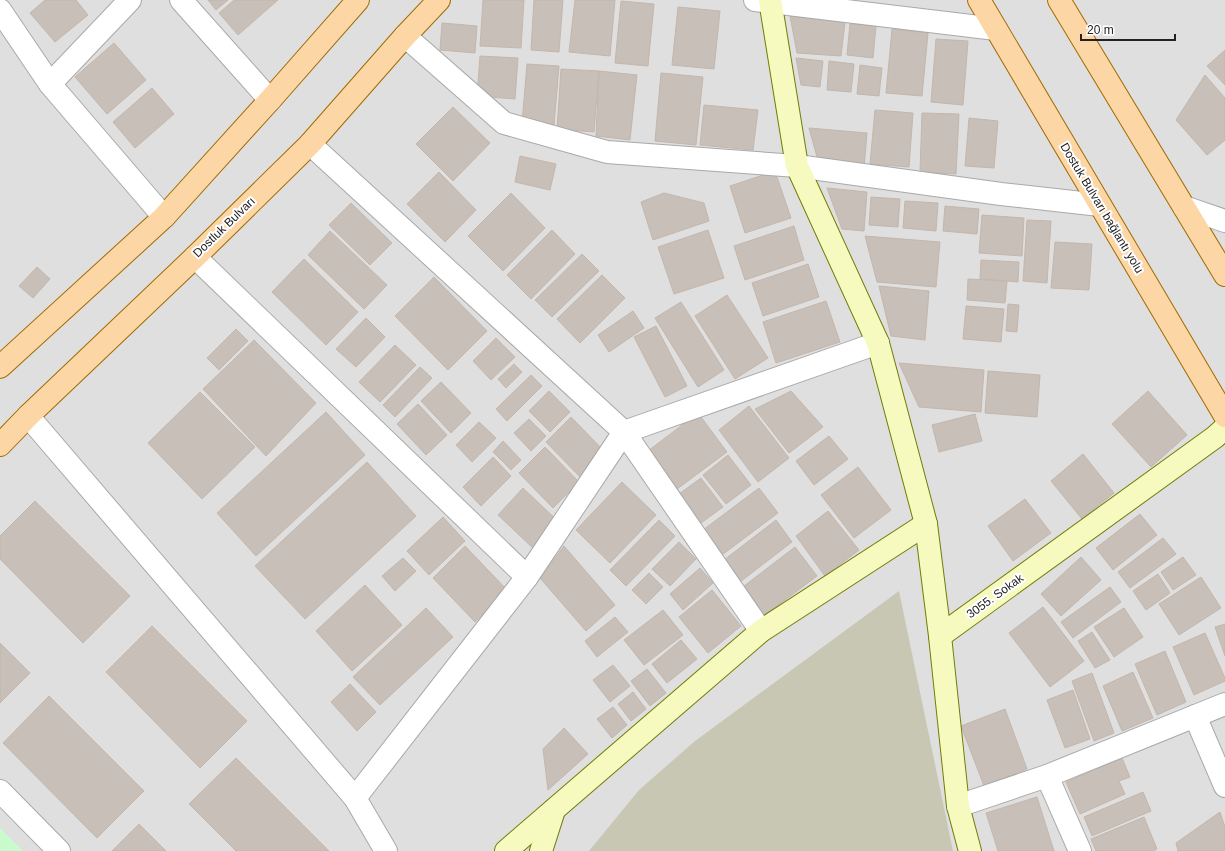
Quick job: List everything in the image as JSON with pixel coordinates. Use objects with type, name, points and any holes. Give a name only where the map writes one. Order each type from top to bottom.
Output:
[{"type":"main road","points":[[0,367],[164,217],[358,0]]},
{"type":"main road","name":"Dostluk Bulvarı","points":[[0,445],[28,416],[195,257],[310,144],[405,36],[439,0]]},
{"type":"main road","name":"Dostuk Bulvarı bağlantı yolu","points":[[979,0],[1225,416]]},
{"type":"main road","points":[[1059,0],[1225,275]]},
{"type":"main road","points":[[765,1],[797,166],[878,343],[926,524],[940,636],[958,806],[970,851]]},
{"type":"main road","name":"3055. Sokak","points":[[940,636],[1215,437],[1225,428]]},
{"type":"main road","points":[[506,851],[761,631],[926,524]]},
{"type":"main road","points":[[541,851],[554,810]]},
{"type":"street","points":[[50,84],[130,0]]},
{"type":"street","points":[[181,0],[270,100]]},
{"type":"street","points":[[765,1],[996,29]]},
{"type":"street","points":[[0,10],[50,84],[164,217]]},
{"type":"street","points":[[405,36],[504,123],[607,152],[797,166],[1001,194],[1100,205]]},
{"type":"street","points":[[310,144],[624,432],[761,631]]},
{"type":"street","points":[[1184,207],[1225,221]]},
{"type":"street","points":[[195,257],[527,577]]},
{"type":"street","points":[[355,798],[527,577],[624,432],[878,343]]},
{"type":"street","points":[[28,416],[355,798],[386,851]]},
{"type":"street","points":[[958,806],[1047,776],[1225,704]]},
{"type":"street","points":[[1196,716],[1225,786]]},
{"type":"street","points":[[1047,776],[1080,851]]},
{"type":"street","points":[[0,791],[59,851]]},
{"type":"shaded area","points":[[0,0],[1225,0],[1225,851],[0,851]]},
{"type":"shaded area","points":[[899,591],[953,851],[589,851],[639,790],[695,741]]},
{"type":"green space","points":[[0,828],[23,851],[0,851]]},
{"type":"building","points":[[45,0],[76,0],[88,15],[55,42],[30,13]]},
{"type":"building","points":[[208,0],[228,0],[216,10]]},
{"type":"building","points":[[234,0],[278,0],[238,35],[219,13]]},
{"type":"building","points":[[483,0],[524,0],[521,48],[480,46]]},
{"type":"building","points":[[534,0],[563,0],[559,52],[531,50]]},
{"type":"building","points":[[575,0],[615,0],[610,56],[569,52]]},
{"type":"building","points":[[621,1],[654,4],[648,66],[615,63]]},
{"type":"building","points":[[678,7],[720,11],[714,69],[672,65]]},
{"type":"building","points":[[790,16],[845,22],[841,56],[797,53]]},
{"type":"building","points":[[442,23],[477,26],[475,53],[440,50]]},
{"type":"building","points":[[850,24],[876,26],[873,58],[847,55]]},
{"type":"building","points":[[892,29],[928,33],[922,96],[886,93]]},
{"type":"building","points":[[936,39],[968,41],[963,105],[931,102]]},
{"type":"building","points":[[114,43],[146,80],[107,114],[75,77]]},
{"type":"building","points":[[1225,50],[1225,85],[1207,66]]},
{"type":"building","points":[[480,56],[518,58],[515,99],[477,96]]},
{"type":"building","points":[[796,58],[823,61],[820,87],[801,85]]},
{"type":"building","points":[[829,61],[854,64],[851,92],[827,90]]},
{"type":"building","points":[[527,64],[559,66],[554,125],[522,123]]},
{"type":"building","points":[[860,65],[882,68],[879,96],[857,94]]},
{"type":"building","points":[[561,69],[599,71],[594,132],[557,129]]},
{"type":"building","points":[[599,71],[637,75],[630,140],[596,136]]},
{"type":"building","points":[[661,73],[703,77],[696,145],[655,141]]},
{"type":"building","points":[[1205,75],[1225,98],[1225,140],[1207,155],[1176,120]]},
{"type":"building","points":[[152,88],[174,114],[135,148],[113,122]]},
{"type":"building","points":[[704,105],[758,110],[753,150],[700,145]]},
{"type":"building","points":[[453,107],[490,143],[453,181],[416,144]]},
{"type":"building","points":[[875,110],[913,113],[909,167],[870,164]]},
{"type":"building","points":[[922,113],[959,114],[956,174],[920,172]]},
{"type":"building","points":[[969,118],[998,121],[994,168],[965,166]]},
{"type":"building","points":[[809,128],[867,133],[864,168],[819,164]]},
{"type":"building","points":[[520,156],[556,164],[550,190],[515,182]]},
{"type":"building","points":[[775,171],[791,218],[745,233],[730,186]]},
{"type":"building","points":[[439,172],[476,210],[445,242],[407,204]]},
{"type":"building","points":[[827,188],[867,192],[864,231],[842,229]]},
{"type":"building","points":[[511,193],[545,228],[503,271],[468,236]]},
{"type":"building","points":[[664,193],[704,203],[709,221],[653,240],[641,202]]},
{"type":"building","points":[[871,197],[900,199],[898,227],[869,225]]},
{"type":"building","points":[[905,201],[938,203],[936,231],[903,228]]},
{"type":"building","points":[[351,203],[392,243],[370,265],[329,225]]},
{"type":"building","points":[[945,206],[979,209],[977,234],[943,231]]},
{"type":"building","points":[[982,215],[1024,218],[1022,256],[979,253]]},
{"type":"building","points":[[1027,220],[1051,221],[1047,283],[1023,281]]},
{"type":"building","points":[[794,226],[804,260],[745,280],[734,246]]},
{"type":"building","points":[[552,230],[575,254],[531,299],[507,275]]},
{"type":"building","points":[[708,230],[724,278],[674,294],[658,247]]},
{"type":"building","points":[[330,231],[387,285],[364,309],[308,255]]},
{"type":"building","points":[[865,236],[940,242],[936,287],[877,282]]},
{"type":"building","points":[[1055,242],[1092,244],[1089,290],[1051,288]]},
{"type":"building","points":[[582,254],[599,271],[552,317],[535,300]]},
{"type":"building","points":[[304,259],[358,312],[326,345],[272,292]]},
{"type":"building","points":[[981,260],[1019,262],[1018,282],[980,279]]},
{"type":"building","points":[[808,264],[819,297],[763,316],[752,283]]},
{"type":"building","points":[[37,267],[50,279],[33,298],[19,286]]},
{"type":"building","points":[[602,275],[625,298],[580,343],[557,319]]},
{"type":"building","points":[[434,277],[487,331],[448,370],[395,316]]},
{"type":"building","points":[[968,279],[1007,281],[1005,303],[967,300]]},
{"type":"building","points":[[879,286],[929,291],[925,340],[891,336]]},
{"type":"building","points":[[727,295],[768,358],[735,379],[695,316]]},
{"type":"building","points":[[826,301],[840,342],[776,363],[763,322]]},
{"type":"building","points":[[681,302],[724,370],[698,387],[655,318]]},
{"type":"building","points":[[1008,304],[1019,305],[1017,332],[1006,331]]},
{"type":"building","points":[[966,306],[1004,309],[1001,342],[963,339]]},
{"type":"building","points":[[633,311],[644,328],[609,352],[598,335]]},
{"type":"building","points":[[366,318],[385,337],[356,367],[336,349]]},
{"type":"building","points":[[656,326],[687,386],[665,397],[634,337]]},
{"type":"building","points":[[236,329],[248,341],[219,370],[207,358]]},
{"type":"building","points":[[496,338],[515,357],[491,380],[473,361]]},
{"type":"building","points":[[254,340],[316,403],[266,456],[203,389]]},
{"type":"building","points":[[395,345],[416,365],[380,402],[359,382]]},
{"type":"building","points":[[899,363],[984,370],[981,412],[919,407]]},
{"type":"building","points":[[514,364],[522,372],[506,388],[498,379]]},
{"type":"building","points":[[420,367],[432,378],[395,417],[383,405]]},
{"type":"building","points":[[988,371],[1040,375],[1037,417],[985,413]]},
{"type":"building","points":[[531,375],[542,386],[507,421],[496,409]]},
{"type":"building","points":[[441,382],[471,413],[451,433],[421,401]]},
{"type":"building","points":[[549,391],[570,412],[550,432],[529,411]]},
{"type":"building","points":[[791,391],[823,427],[789,453],[755,409]]},
{"type":"building","points":[[1148,391],[1187,435],[1151,467],[1112,424]]},
{"type":"building","points":[[200,392],[255,447],[202,499],[148,443]]},
{"type":"building","points":[[418,404],[447,435],[426,455],[397,424]]},
{"type":"building","points":[[749,406],[789,458],[758,482],[719,430]]},
{"type":"building","points":[[326,412],[365,455],[256,556],[217,513]]},
{"type":"building","points":[[698,413],[727,452],[677,489],[648,451]]},
{"type":"building","points":[[975,414],[982,441],[939,452],[932,425]]},
{"type":"building","points":[[571,417],[607,454],[582,479],[546,442]]},
{"type":"building","points":[[529,419],[546,436],[531,451],[514,433]]},
{"type":"building","points":[[479,422],[496,438],[472,462],[456,445]]},
{"type":"building","points":[[829,436],[848,459],[814,485],[796,461]]},
{"type":"building","points":[[503,441],[521,460],[511,470],[493,452]]},
{"type":"building","points":[[545,447],[579,482],[553,508],[519,473]]},
{"type":"building","points":[[1083,454],[1114,493],[1082,519],[1051,481]]},
{"type":"building","points":[[728,455],[751,485],[726,504],[703,475]]},
{"type":"building","points":[[493,457],[511,476],[481,506],[463,487]]},
{"type":"building","points":[[367,462],[416,516],[305,619],[255,566]]},
{"type":"building","points":[[858,467],[891,510],[854,538],[821,495]]},
{"type":"building","points":[[701,478],[723,507],[701,523],[679,494]]},
{"type":"building","points":[[622,482],[656,515],[610,563],[576,530]]},
{"type":"building","points":[[523,488],[561,524],[536,551],[498,515]]},
{"type":"building","points":[[759,488],[778,513],[722,555],[703,530]]},
{"type":"building","points":[[1025,499],[1051,533],[1013,561],[988,526]]},
{"type":"building","points":[[35,501],[130,596],[83,643],[0,559],[0,536]]},
{"type":"building","points":[[828,511],[859,550],[825,576],[796,536]]},
{"type":"building","points":[[1140,514],[1157,535],[1113,570],[1096,548]]},
{"type":"building","points":[[443,517],[465,541],[429,575],[407,551]]},
{"type":"building","points":[[659,520],[675,536],[626,586],[610,570]]},
{"type":"building","points":[[776,520],[792,542],[740,582],[724,560]]},
{"type":"building","points":[[1163,538],[1176,554],[1130,588],[1118,572]]},
{"type":"building","points":[[679,542],[696,559],[670,586],[652,569]]},
{"type":"building","points":[[465,546],[508,591],[475,622],[433,578]]},
{"type":"building","points":[[564,546],[615,605],[586,631],[540,578]]},
{"type":"building","points":[[795,547],[817,576],[765,615],[744,586]]},
{"type":"building","points":[[1081,557],[1101,580],[1061,616],[1041,594]]},
{"type":"building","points":[[1183,557],[1196,575],[1173,590],[1161,572]]},
{"type":"building","points":[[403,558],[416,571],[395,591],[382,576]]},
{"type":"building","points":[[700,568],[713,583],[683,610],[670,594]]},
{"type":"building","points":[[649,573],[663,587],[646,604],[632,590]]},
{"type":"building","points":[[1158,574],[1170,593],[1146,610],[1133,591]]},
{"type":"building","points":[[1201,577],[1221,608],[1179,635],[1159,604]]},
{"type":"building","points":[[365,585],[402,625],[352,671],[316,631]]},
{"type":"building","points":[[1110,587],[1121,602],[1073,638],[1061,622]]},
{"type":"building","points":[[712,590],[741,626],[708,653],[679,617]]},
{"type":"building","points":[[1043,607],[1084,661],[1050,687],[1009,633]]},
{"type":"building","points":[[426,608],[453,637],[380,705],[353,677]]},
{"type":"building","points":[[1124,608],[1143,637],[1114,657],[1094,627]]},
{"type":"building","points":[[663,610],[683,635],[644,665],[624,640]]},
{"type":"building","points":[[615,617],[628,632],[597,657],[585,641]]},
{"type":"building","points":[[1225,624],[1225,656],[1215,627]]},
{"type":"building","points":[[152,626],[247,721],[200,768],[106,672]]},
{"type":"building","points":[[1092,632],[1110,660],[1095,668],[1078,641]]},
{"type":"building","points":[[1205,633],[1225,681],[1194,695],[1173,647]]},
{"type":"building","points":[[681,640],[697,659],[667,683],[652,664]]},
{"type":"building","points":[[0,643],[30,673],[0,703]]},
{"type":"building","points":[[1165,651],[1186,702],[1157,715],[1135,664]]},
{"type":"building","points":[[613,665],[630,686],[610,702],[593,680]]},
{"type":"building","points":[[647,669],[666,693],[650,706],[631,681]]},
{"type":"building","points":[[1133,672],[1153,718],[1122,731],[1103,686]]},
{"type":"building","points":[[1092,673],[1114,733],[1094,741],[1072,681]]},
{"type":"building","points":[[350,684],[376,712],[357,731],[331,702]]},
{"type":"building","points":[[1073,690],[1090,739],[1065,748],[1047,700]]},
{"type":"building","points":[[633,692],[646,709],[631,721],[618,704]]},
{"type":"building","points":[[49,696],[144,791],[97,838],[3,743]]},
{"type":"building","points":[[613,707],[627,725],[612,738],[597,719]]},
{"type":"building","points":[[1005,709],[1027,769],[984,786],[961,726]]},
{"type":"building","points":[[564,728],[588,754],[548,790],[543,749]]},
{"type":"building","points":[[236,758],[329,851],[236,851],[189,804]]},
{"type":"building","points":[[1122,758],[1130,777],[1119,781],[1125,794],[1080,814],[1066,782]]},
{"type":"building","points":[[1143,792],[1151,811],[1092,836],[1084,817]]},
{"type":"building","points":[[1037,797],[1054,851],[998,851],[986,813]]},
{"type":"building","points":[[1220,812],[1225,827],[1225,851],[1178,851],[1176,843]]},
{"type":"building","points":[[1144,817],[1157,849],[1153,851],[1096,851],[1091,839]]},
{"type":"building","points":[[139,824],[166,851],[112,851]]}]
